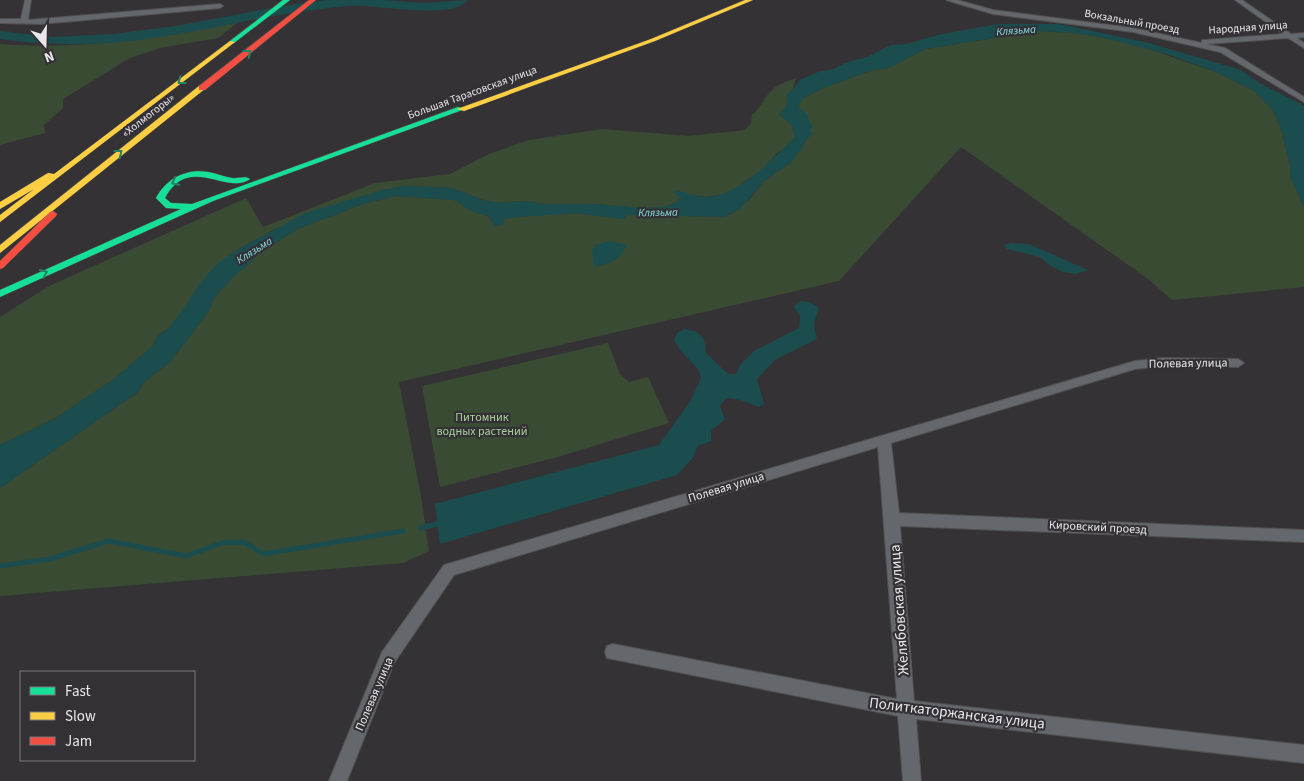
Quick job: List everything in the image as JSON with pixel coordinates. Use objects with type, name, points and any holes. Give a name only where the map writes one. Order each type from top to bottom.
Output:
[{"type":"main road","name":"«Холмогоры»","points":[[0,220],[287,0]]},
{"type":"main road","name":"«Холмогоры»","points":[[0,250],[312,0]]},
{"type":"main road","name":"Большая Тарасовская улица","points":[[737,0],[657,33],[258,176],[230,183],[212,175],[188,176],[166,186],[160,198],[163,203],[172,207],[183,207],[206,201],[652,40],[750,0]]},
{"type":"main road","points":[[0,206],[82,157]]},
{"type":"main road","points":[[0,266],[94,173]]},
{"type":"main road","points":[[0,294],[206,201],[221,190],[221,180]]},
{"type":"street","points":[[24,22],[28,0]]},
{"type":"street","name":"Вокзальный проезд","points":[[950,0],[994,12],[1133,30],[1222,50],[1304,100]]},
{"type":"street","points":[[1238,0],[1287,36],[1304,46]]},
{"type":"street","points":[[0,21],[24,22],[220,6]]},
{"type":"street","name":"Народная улица","points":[[1193,43],[1304,35]]},
{"type":"street","name":"Полевая улица","points":[[338,781],[388,658],[449,570],[1135,365],[1170,362],[1238,363]]},
{"type":"street","name":"Желябовская улица","points":[[884,439],[912,781]]},
{"type":"street","name":"Кировский проезд","points":[[892,519],[1304,536]]},
{"type":"street","name":"Политкаторжанская улица","points":[[613,652],[906,709],[1304,754]]},
{"type":"green space","points":[[241,20],[218,38],[160,48],[130,58],[63,99],[63,108],[44,125],[45,133],[0,145],[0,44],[57,46],[114,42],[226,24]]},
{"type":"green space","points":[[1039,31],[1100,37],[1143,47],[1216,72],[1253,90],[1273,110],[1281,129],[1290,165],[1291,179],[1304,207],[1304,287],[1172,300],[1148,279],[961,147],[839,281],[399,382],[421,496],[429,551],[403,563],[0,596],[0,488],[138,392],[144,382],[170,362],[209,311],[214,298],[235,275],[258,254],[297,229],[366,203],[396,196],[454,200],[488,216],[495,227],[505,219],[517,216],[576,213],[724,217],[749,200],[764,181],[790,163],[812,134],[809,130],[808,120],[798,107],[802,99],[821,89],[872,70],[889,68],[925,49]]},
{"type":"green space","points":[[796,78],[793,90],[788,94],[786,107],[779,114],[792,125],[795,137],[763,169],[729,193],[707,197],[692,195],[680,198],[677,202],[664,207],[644,208],[594,204],[544,204],[525,201],[499,203],[486,201],[452,188],[407,186],[382,190],[277,228],[237,250],[167,330],[158,335],[152,347],[114,379],[54,419],[0,445],[0,317],[49,286],[246,198],[263,227],[375,183],[450,174],[489,154],[529,140],[602,129],[688,136],[745,130],[751,123],[752,115],[771,91]]},
{"type":"green space","name":"Питомник водных растений","points":[[608,343],[620,374],[629,382],[648,377],[669,423],[554,458],[440,487],[422,386]]},
{"type":"water","points":[[998,24],[1059,24],[1149,43],[1241,70],[1259,83],[1301,104],[1304,106],[1304,207],[1291,179],[1290,165],[1281,129],[1273,110],[1253,90],[1216,72],[1170,55],[1100,37],[1073,33],[1039,31],[925,49],[889,68],[872,70],[821,89],[802,99],[798,107],[808,115],[808,120],[813,127],[809,130],[813,132],[812,134],[803,143],[803,147],[790,163],[764,181],[741,208],[724,217],[626,215],[626,218],[620,219],[576,213],[508,218],[505,219],[503,225],[495,227],[488,216],[473,212],[454,200],[396,196],[366,203],[297,229],[258,254],[235,275],[214,298],[209,311],[170,362],[144,382],[138,392],[0,488],[0,445],[54,419],[114,379],[152,347],[158,335],[167,330],[200,283],[218,263],[237,250],[305,213],[382,190],[407,186],[452,188],[486,201],[499,203],[525,201],[544,204],[594,204],[644,208],[664,207],[677,202],[680,198],[673,192],[677,190],[703,197],[719,195],[743,183],[755,174],[795,137],[792,125],[779,114],[786,107],[788,93],[793,90],[800,80],[818,72],[834,69],[844,63],[867,57],[891,45],[907,44],[937,35]]},
{"type":"water","points":[[610,241],[627,245],[614,260],[594,267],[592,252],[595,245]]},
{"type":"water","points":[[1011,243],[1029,244],[1088,270],[1076,274],[1062,272],[1040,257],[1007,249],[1004,245]]},
{"type":"water","points":[[800,301],[810,302],[819,308],[815,323],[817,339],[776,359],[757,379],[764,404],[759,407],[741,400],[726,398],[720,406],[725,419],[711,431],[711,441],[698,446],[692,459],[677,475],[440,544],[435,504],[659,445],[691,400],[701,378],[699,370],[680,350],[674,340],[677,333],[684,329],[698,333],[705,342],[705,352],[728,374],[736,374],[741,364],[754,351],[799,328],[800,316],[794,307]]},
{"type":"waterway","name":"Клязьма","points":[[0,35],[53,41],[77,41],[139,36],[327,4],[366,2],[423,7],[450,4],[462,0]]},
{"type":"waterway","points":[[420,528],[437,524]]},
{"type":"waterway","points":[[0,566],[50,559],[108,541],[187,556],[221,543],[244,542],[263,554],[403,531]]},
{"type":"traffic: fast","points":[[232,42],[287,0]]},
{"type":"traffic: fast","points":[[0,294],[210,199],[461,109]]},
{"type":"traffic: fast","points":[[190,206],[169,206],[160,198],[174,181],[188,175],[203,174],[231,180],[246,179]]},
{"type":"traffic: slow","points":[[461,109],[653,40],[750,0]]},
{"type":"traffic: slow","points":[[0,219],[232,42]]},
{"type":"traffic: slow","points":[[0,250],[202,88]]},
{"type":"traffic: slow","points":[[0,206],[51,175]]},
{"type":"traffic: jam","points":[[202,88],[313,0]]},
{"type":"traffic: jam","points":[[0,266],[53,214]]}]
